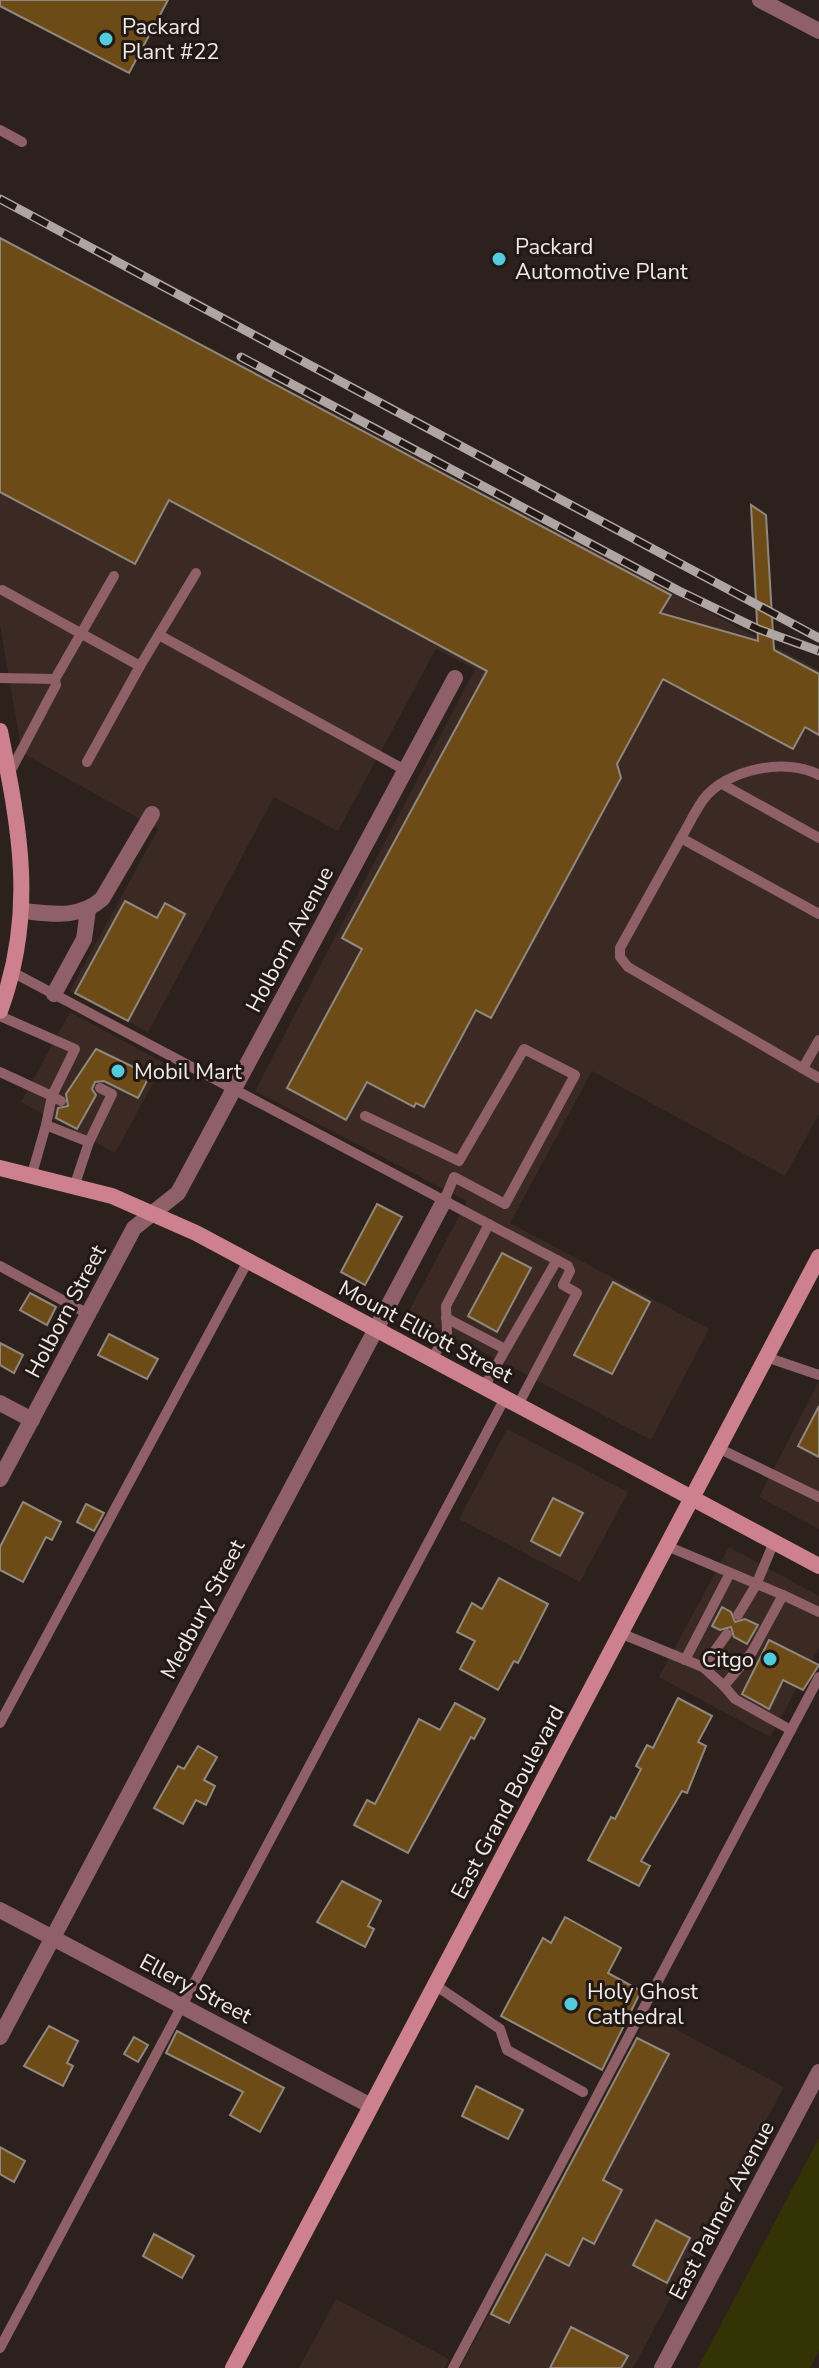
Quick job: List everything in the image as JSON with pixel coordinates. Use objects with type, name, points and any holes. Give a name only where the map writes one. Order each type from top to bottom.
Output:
[{"type":"main road","points":[[0,731],[21,846],[23,911],[14,973],[0,1013]]},
{"type":"main road","name":"Mount Elliott Street","points":[[0,1168],[75,1184],[154,1214],[248,1261],[819,1566]]},
{"type":"main road","name":"East Grand Boulevard","points":[[233,2368],[819,1257]]},
{"type":"street","points":[[760,0],[819,31]]},
{"type":"street","name":"Holborn Avenue","points":[[154,1214],[178,1193],[455,678]]},
{"type":"street","points":[[23,911],[65,914],[88,910],[102,899],[152,814]]},
{"type":"street","points":[[54,994],[84,939],[88,910]]},
{"type":"street","name":"Medbury Street","points":[[0,2037],[444,1201]]},
{"type":"street","name":"Holborn Street","points":[[0,1479],[134,1228],[154,1214]]},
{"type":"street","points":[[0,1403],[32,1420]]},
{"type":"street","name":"Ellery Street","points":[[0,1910],[371,2106]]},
{"type":"street","name":"East Palmer Avenue","points":[[662,2368],[819,2072]]},
{"type":"lane","points":[[0,130],[22,142]]},
{"type":"lane","points":[[87,762],[196,573]]},
{"type":"lane","points":[[8,774],[56,685],[55,679],[114,576]]},
{"type":"lane","points":[[2,590],[82,631],[140,666]]},
{"type":"lane","points":[[159,635],[405,770]]},
{"type":"lane","points":[[0,678],[55,679]]},
{"type":"lane","points":[[819,775],[787,767],[762,767],[722,784],[704,798],[620,948],[620,957],[628,967],[819,1078]]},
{"type":"lane","points":[[722,784],[819,838]]},
{"type":"lane","points":[[681,838],[819,914]]},
{"type":"lane","points":[[0,2348],[180,2005],[512,1401],[577,1293],[563,1285],[570,1271],[557,1260],[14,973]]},
{"type":"lane","points":[[0,1013],[75,1049],[46,1125],[32,1174]]},
{"type":"lane","points":[[803,1068],[819,1040]]},
{"type":"lane","points":[[365,1116],[459,1161],[524,1049],[575,1075],[505,1204],[454,1177],[444,1201]]},
{"type":"lane","points":[[65,1070],[77,1076]]},
{"type":"lane","points":[[0,1072],[57,1098]]},
{"type":"lane","points":[[75,1184],[89,1142],[112,1094],[100,1088]]},
{"type":"lane","points":[[86,1113],[100,1120]]},
{"type":"lane","points":[[46,1125],[89,1142]]},
{"type":"lane","points":[[432,1359],[445,1337],[446,1306],[489,1224]]},
{"type":"lane","points":[[484,1387],[557,1260]]},
{"type":"lane","points":[[0,1723],[248,1261]]},
{"type":"lane","points":[[0,1266],[88,1314]]},
{"type":"lane","points":[[446,1318],[505,1349]]},
{"type":"lane","points":[[766,1357],[819,1375]]},
{"type":"lane","points":[[718,1448],[819,1497]]},
{"type":"lane","points":[[738,1615],[756,1585],[774,1542]]},
{"type":"lane","points":[[667,1546],[819,1612]]},
{"type":"lane","points":[[685,1660],[729,1575]]},
{"type":"lane","points":[[724,1686],[752,1652],[783,1595]]},
{"type":"lane","points":[[620,1633],[703,1667],[735,1699],[791,1730]]},
{"type":"lane","points":[[703,1667],[727,1634]]},
{"type":"lane","points":[[453,2368],[819,1677]]},
{"type":"lane","points":[[435,1985],[500,2029],[507,2050],[583,2092]]},
{"type":"shaded area","points":[[0,237],[819,670],[819,1114],[785,1176],[592,1071],[510,1223],[709,1329],[651,1440],[408,1313],[467,1201],[255,1091],[475,669],[436,649],[338,831],[274,797],[148,1032],[70,991],[158,829],[22,753],[0,625]]},
{"type":"shaded area","points":[[70,1012],[164,1063],[115,1153],[21,1102]]},
{"type":"shaded area","points":[[819,1381],[819,1529],[759,1497]]},
{"type":"shaded area","points":[[507,1429],[628,1492],[580,1582],[459,1519]]},
{"type":"shaded area","points":[[729,1547],[819,1596],[819,1648],[770,1737],[659,1677]]},
{"type":"shaded area","points":[[649,2015],[784,2087],[633,2368],[460,2368]]},
{"type":"shaded area","points":[[819,2138],[819,2351],[810,2368],[698,2368]]},
{"type":"shaded area","points":[[336,2299],[449,2359],[444,2368],[299,2368]]},
{"type":"building","name":"Packard Plant #22","points":[[0,0],[168,0],[129,73],[0,6]]},
{"type":"building","points":[[0,238],[671,595],[660,613],[758,641],[751,505],[766,515],[774,650],[819,674],[819,735],[805,727],[793,749],[663,679],[617,764],[621,778],[491,1018],[476,1010],[424,1107],[416,1103],[414,1107],[367,1082],[346,1120],[287,1088],[362,949],[342,938],[487,671],[169,500],[135,564],[0,492]]},
{"type":"building","points":[[125,901],[157,918],[165,903],[185,914],[128,1021],[75,993]]},
{"type":"building","points":[[96,1049],[150,1075],[138,1098],[104,1081],[95,1082],[92,1089],[96,1095],[77,1129],[56,1118],[58,1108],[68,1106],[66,1094]]},
{"type":"building","points":[[377,1204],[402,1217],[365,1285],[341,1272]]},
{"type":"building","points":[[502,1253],[531,1268],[497,1332],[468,1316]]},
{"type":"building","points":[[613,1282],[650,1302],[612,1374],[574,1355]]},
{"type":"building","points":[[30,1293],[56,1307],[47,1325],[20,1310]]},
{"type":"building","points":[[109,1334],[158,1359],[147,1379],[98,1355]]},
{"type":"building","points":[[0,1343],[23,1355],[14,1373],[0,1365]]},
{"type":"building","points":[[819,1406],[819,1457],[798,1446]]},
{"type":"building","points":[[553,1498],[583,1513],[560,1556],[531,1541]]},
{"type":"building","points":[[23,1502],[61,1522],[52,1540],[46,1537],[23,1582],[0,1570],[0,1547]]},
{"type":"building","points":[[86,1504],[104,1513],[94,1531],[77,1522]]},
{"type":"building","points":[[499,1578],[548,1604],[518,1663],[514,1661],[498,1690],[460,1669],[475,1641],[457,1632],[472,1603],[482,1609]]},
{"type":"building","points":[[722,1607],[731,1612],[735,1622],[745,1619],[758,1625],[747,1644],[734,1637],[731,1627],[720,1630],[712,1626]]},
{"type":"building","points":[[769,1640],[819,1665],[803,1690],[783,1680],[769,1709],[742,1694]]},
{"type":"building","points":[[678,1698],[712,1716],[698,1742],[706,1746],[687,1793],[682,1791],[641,1861],[650,1866],[639,1886],[588,1860],[611,1817],[615,1819],[641,1769],[636,1766],[647,1745],[653,1748]]},
{"type":"building","points":[[455,1703],[485,1719],[474,1739],[471,1737],[408,1853],[354,1825],[367,1800],[375,1804],[419,1719],[440,1730]]},
{"type":"building","points":[[198,1746],[217,1757],[204,1780],[215,1786],[206,1805],[196,1800],[183,1824],[154,1808],[178,1766],[184,1769]]},
{"type":"building","points":[[342,1881],[381,1901],[368,1926],[374,1929],[365,1947],[317,1922]]},
{"type":"building","name":"Holy Ghost Cathedral","points":[[565,1917],[621,1948],[608,1973],[641,1991],[602,2070],[501,2016],[543,1938],[551,1943]]},
{"type":"building","points":[[49,2026],[78,2041],[67,2063],[73,2066],[63,2086],[24,2066]]},
{"type":"building","points":[[177,2031],[284,2088],[260,2132],[230,2115],[243,2092],[166,2053]]},
{"type":"building","points":[[134,2037],[148,2045],[138,2062],[124,2054]]},
{"type":"building","points":[[637,2038],[669,2054],[603,2180],[622,2190],[594,2244],[583,2238],[569,2266],[546,2254],[509,2323],[491,2314]]},
{"type":"building","points":[[476,2086],[523,2110],[508,2139],[462,2116]]},
{"type":"building","points":[[0,2147],[25,2161],[14,2182],[0,2174]]},
{"type":"building","points":[[656,2220],[690,2238],[667,2283],[633,2265]]},
{"type":"building","points":[[154,2234],[194,2256],[182,2278],[143,2256]]},
{"type":"building","points":[[571,2327],[628,2356],[621,2368],[550,2368]]},
{"type":"railway","points":[[0,199],[819,638]]},
{"type":"railway","points":[[241,357],[679,591],[758,629],[819,651]]},
{"type":"place","name":"Packard Plant #22","points":[[106,39]]},
{"type":"place","name":"Packard Automotive Plant","points":[[499,259]]},
{"type":"place","name":"Mobil Mart","points":[[118,1071]]},
{"type":"place","name":"Citgo","points":[[770,1659]]},
{"type":"place","name":"Holy Ghost Cathedral","points":[[571,2004]]}]
